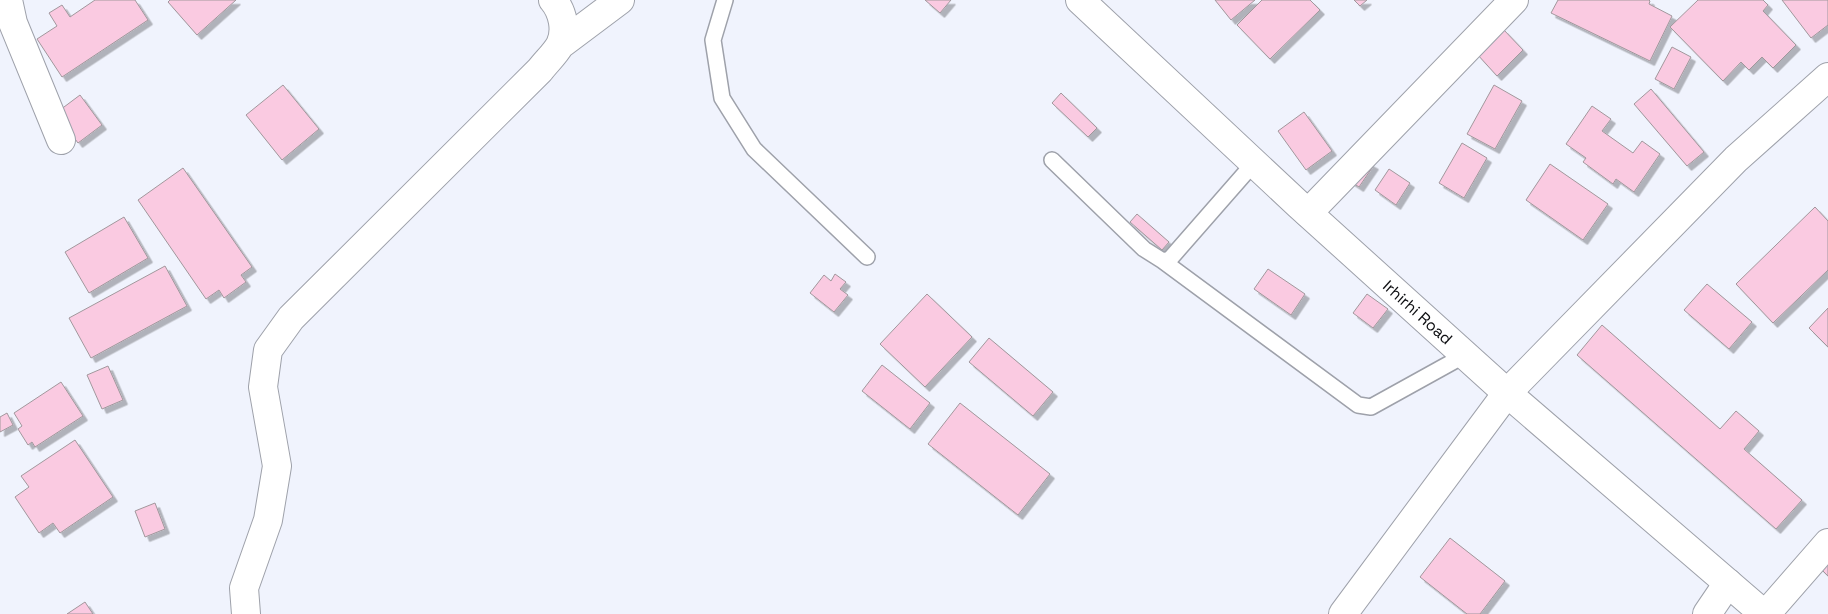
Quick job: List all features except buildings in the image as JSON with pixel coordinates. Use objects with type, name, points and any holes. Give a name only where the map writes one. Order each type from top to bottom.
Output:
[{"type":"street","points":[[8,0],[13,23],[61,140]]},
{"type":"street","points":[[554,0],[564,25],[560,45]]},
{"type":"street","points":[[246,614],[244,588],[268,520],[277,466],[263,387],[268,350],[291,318],[540,70],[560,45],[620,0]]},
{"type":"street","name":"Irhirhi Road","points":[[1082,0],[1254,163],[1465,355],[1765,614]]},
{"type":"street","points":[[1308,213],[1514,0]]},
{"type":"street","points":[[1343,614],[1507,392],[1736,160],[1828,77]]},
{"type":"street","points":[[1765,614],[1828,544]]},
{"type":"street","points":[[1708,614],[1728,583]]},
{"type":"lane","points":[[725,0],[713,40],[722,98],[754,149],[866,257]]},
{"type":"lane","points":[[1052,160],[1144,249],[1163,261],[1358,406],[1371,407],[1465,355]]},
{"type":"lane","points":[[1163,261],[1170,259],[1254,163]]}]
